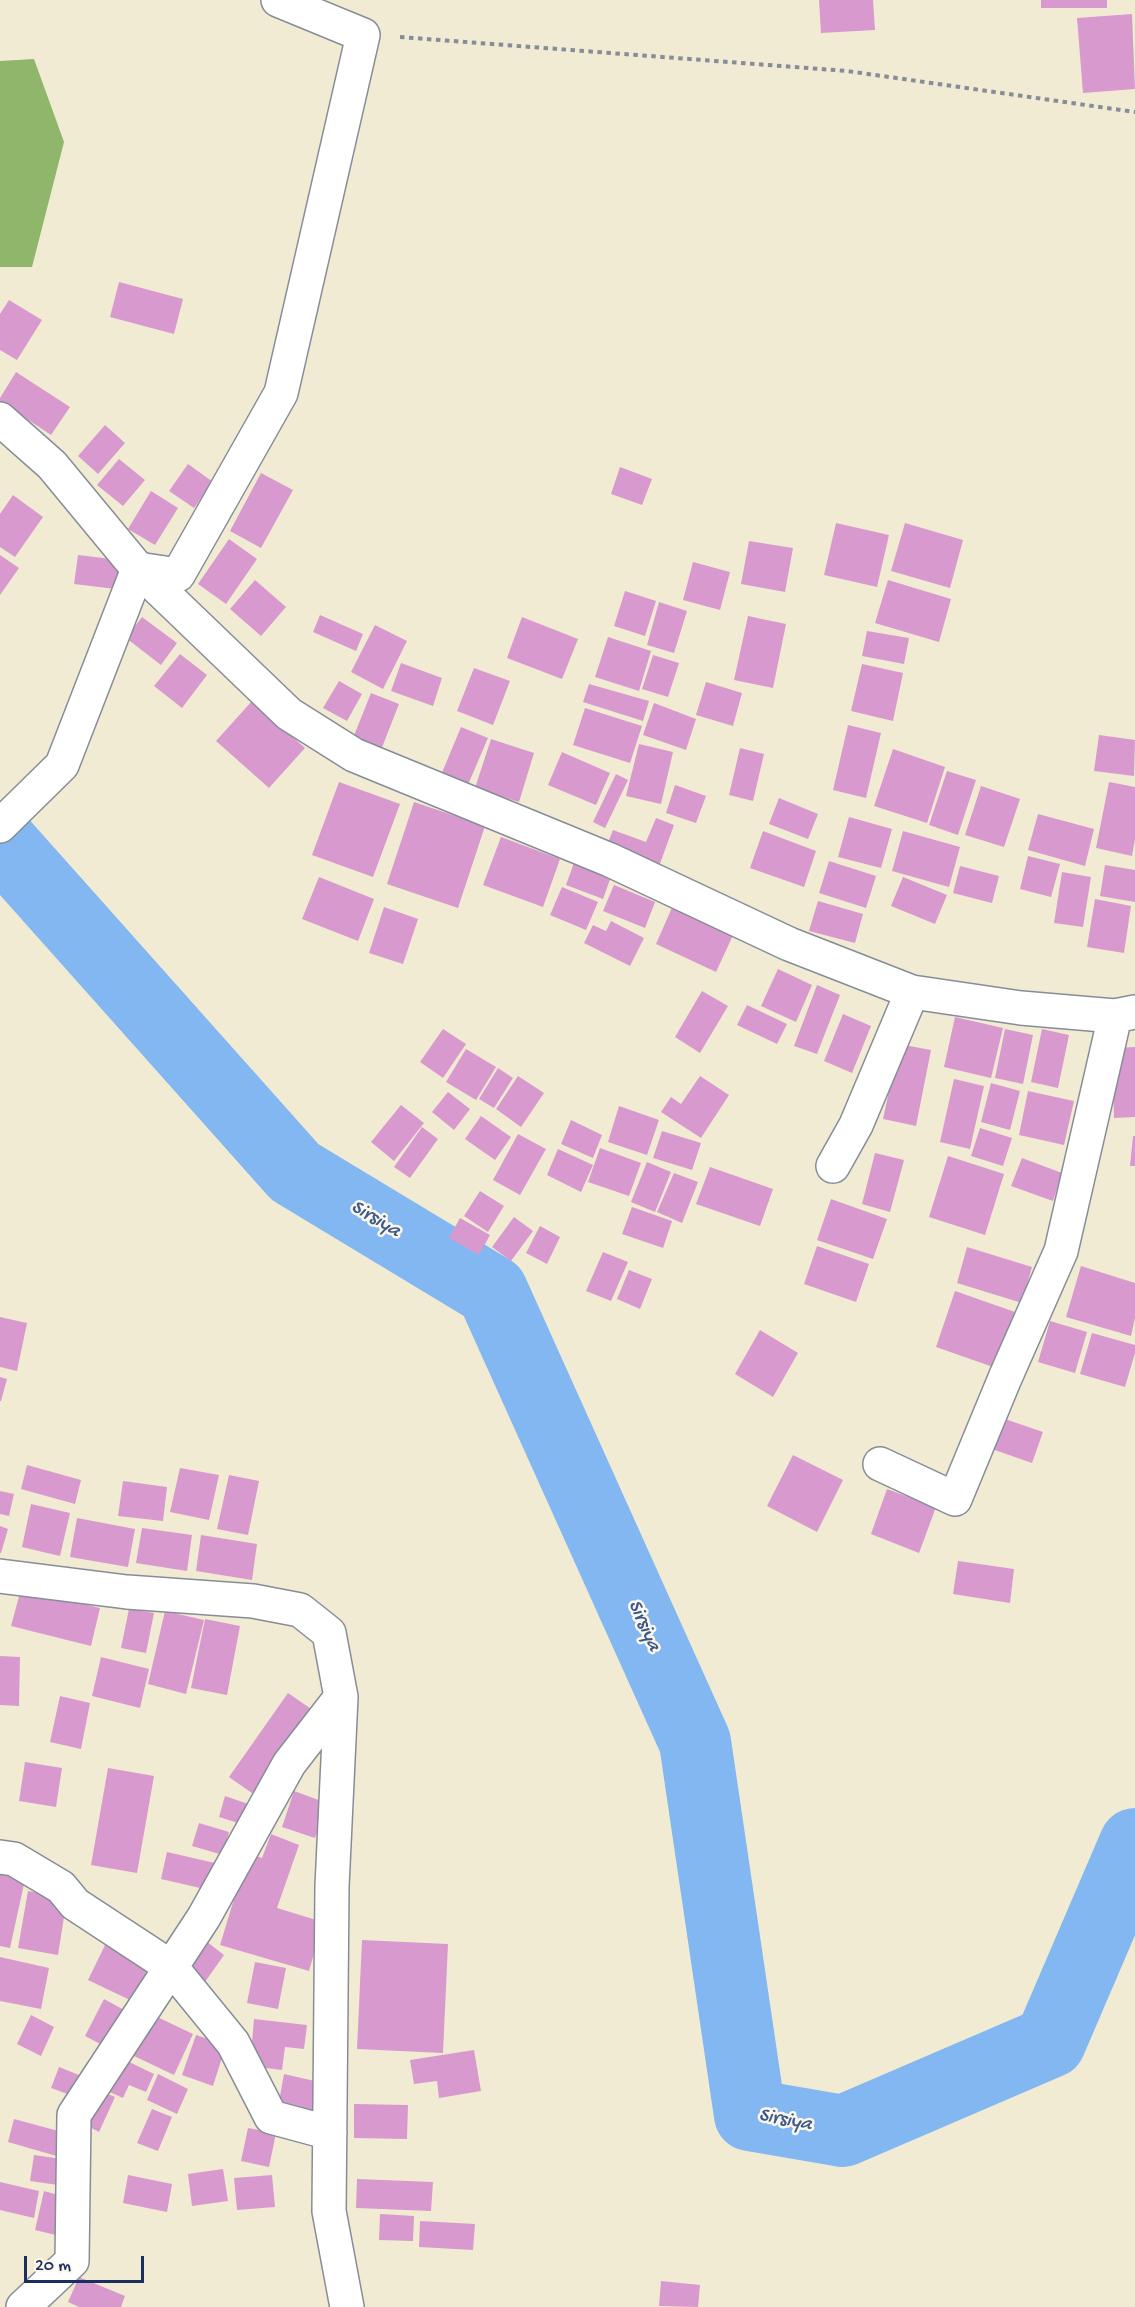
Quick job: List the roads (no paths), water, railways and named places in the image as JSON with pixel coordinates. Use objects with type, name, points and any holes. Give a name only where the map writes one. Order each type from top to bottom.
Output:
[{"type":"street","points":[[138,569],[178,575],[281,393],[363,35],[278,0]]},
{"type":"street","points":[[0,419],[52,465],[138,569],[289,714],[354,755],[610,860],[789,944],[912,992],[1021,1008],[1125,1014],[1061,1251],[955,1499],[880,1464]]},
{"type":"street","points":[[0,826],[62,765],[138,569]]},
{"type":"street","points":[[833,1166],[856,1125],[912,992]]},
{"type":"street","points":[[0,1575],[127,1592],[253,1601],[300,1610],[329,1633],[341,1697],[332,1886],[329,2211],[346,2307]]},
{"type":"street","points":[[23,2307],[72,2261],[74,2115],[204,1917],[290,1764],[341,1697]]},
{"type":"street","points":[[0,1857],[14,1859],[61,1887],[75,1904],[171,1967],[233,2043],[271,2117],[330,2133]]},
{"type":"waterway","name":"Sirsiya","points":[[0,841],[295,1172],[492,1291],[695,1742],[750,2115],[843,2131],[1050,2042],[1135,1844]]}]
